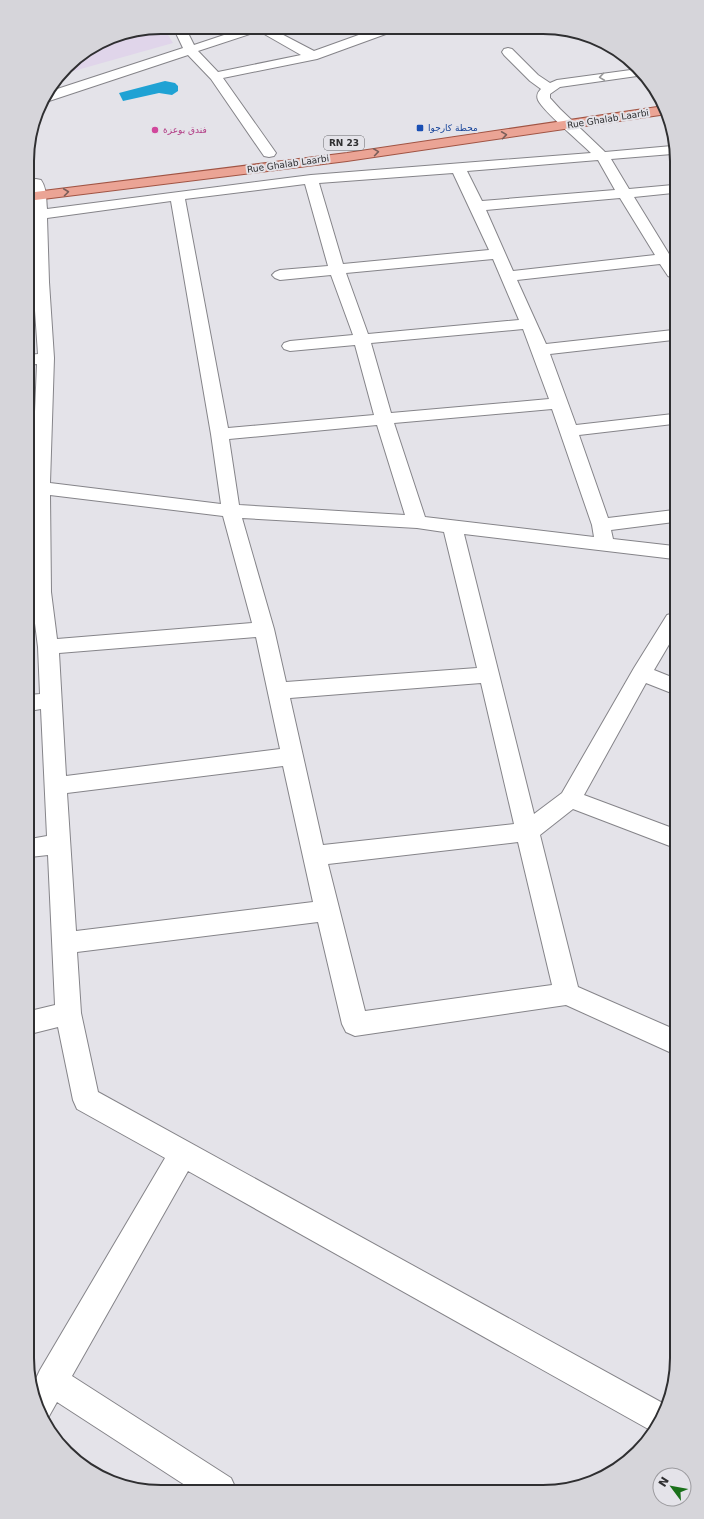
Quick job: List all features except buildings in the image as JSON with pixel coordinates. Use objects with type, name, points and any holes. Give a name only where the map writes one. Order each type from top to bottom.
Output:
[{"type":"main road","name":"Rue Ghalab Laarbi","points":[[540,115],[570,110]]},
{"type":"main road","name":"Rue Ghalab Laarbi","points":[[34,199],[204,169],[569,126],[659,111]]},
{"type":"main road","name":"Rue Ghalab Laarbi","points":[[254,155],[283,152]]},
{"type":"main road","points":[[34,199],[162,168]]},
{"type":"street","points":[[182,34],[190,50],[215,76],[269,153]]},
{"type":"street","points":[[53,95],[238,34]]},
{"type":"street","points":[[273,34],[313,56]]},
{"type":"street","points":[[215,76],[313,56],[374,34]]},
{"type":"street","points":[[508,52],[534,78],[549,88]]},
{"type":"street","points":[[507,276],[669,258],[624,193],[602,156],[569,126],[544,99],[544,93],[549,88],[568,82],[635,73]]},
{"type":"street","points":[[34,199],[177,196],[311,179],[669,150]]},
{"type":"street","points":[[458,168],[499,254],[507,276],[540,350],[601,525],[605,545]]},
{"type":"street","points":[[311,179],[338,270],[362,339],[384,418],[417,522]]},
{"type":"street","points":[[477,206],[670,189]]},
{"type":"street","points":[[177,196],[220,434],[231,511],[264,629],[314,856],[355,1024],[567,994],[670,1040]]},
{"type":"street","points":[[280,275],[499,254]]},
{"type":"street","points":[[34,283],[37,359],[35,592],[48,647],[68,1013],[86,1100],[655,1416]]},
{"type":"street","points":[[290,346],[529,324]]},
{"type":"street","points":[[540,350],[670,335]]},
{"type":"street","points":[[220,434],[558,403]]},
{"type":"street","points":[[569,432],[670,419]]},
{"type":"street","points":[[35,489],[231,511],[417,522],[453,528],[670,553]]},
{"type":"street","points":[[601,525],[670,516]]},
{"type":"street","points":[[453,528],[567,994]]},
{"type":"street","points":[[314,856],[527,832],[570,799],[641,673],[670,626]]},
{"type":"street","points":[[48,647],[264,629]]},
{"type":"street","points":[[641,673],[670,684]]},
{"type":"street","points":[[278,691],[489,675]]},
{"type":"street","points":[[34,702],[51,700]]},
{"type":"street","points":[[56,786],[292,756]]},
{"type":"street","points":[[570,799],[670,837]]},
{"type":"street","points":[[34,847],[59,844]]},
{"type":"street","points":[[65,943],[328,911]]},
{"type":"street","points":[[34,1022],[68,1013]]},
{"type":"street","points":[[183,1154],[44,1394],[213,1485]]},
{"type":"shaded area","points":[[167,34],[173,43],[70,72],[98,51],[120,41],[136,36]]},
{"type":"water","points":[[165,81],[175,83],[178,86],[178,91],[172,95],[159,93],[123,101],[119,93]]},
{"type":"place","name":"محطة كارجوا","points":[[420,128]]},
{"type":"place","name":"فندق بوعزة","points":[[155,130]]}]
